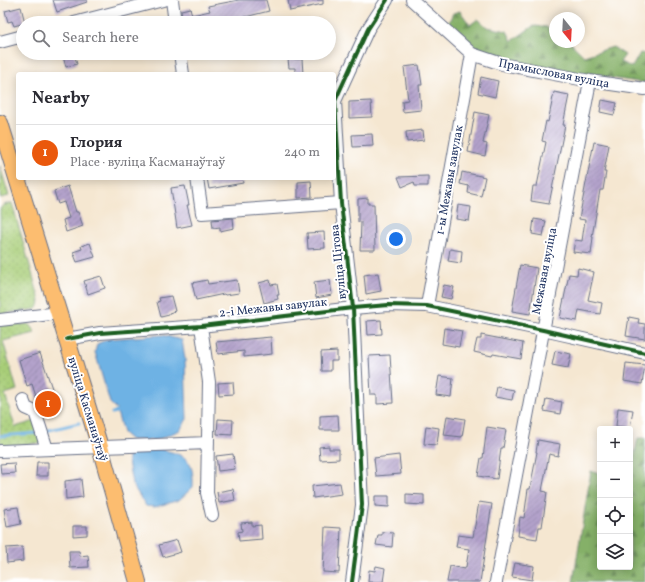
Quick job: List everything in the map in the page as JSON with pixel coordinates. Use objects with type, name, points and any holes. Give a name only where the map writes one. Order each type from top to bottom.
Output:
[{"type":"main road","name":"вуліца Касманаўтаў","points":[[0,123],[16,175]]},
{"type":"main road","name":"вуліца Касманаўтаў","points":[[18,180],[100,447],[138,582]]},
{"type":"street","points":[[101,16],[163,0]]},
{"type":"street","points":[[172,0],[174,16]]},
{"type":"street","name":"вуліца Цітова","points":[[336,99],[368,29],[387,0]]},
{"type":"street","name":"Прамысловая вуліца","points":[[412,0],[472,54],[502,64],[590,81],[645,89]]},
{"type":"street","points":[[0,42],[16,38]]},
{"type":"street","name":"1-ы Межавы завулак","points":[[427,306],[472,54]]},
{"type":"street","points":[[181,60],[183,72]]},
{"type":"street","name":"Межавая вуліца","points":[[496,582],[590,81]]},
{"type":"street","name":"вуліца Цітова","points":[[336,136],[341,202],[353,308],[362,505],[352,582]]},
{"type":"street","points":[[198,180],[202,213],[341,202]]},
{"type":"street","name":"2-і Межавы завулак","points":[[67,339],[100,333],[201,326],[353,308],[427,306],[645,353]]},
{"type":"street","points":[[0,320],[59,313]]},
{"type":"street","points":[[201,326],[209,382],[207,493],[212,515]]},
{"type":"street","points":[[23,400],[26,408],[35,412],[47,449]]},
{"type":"street","points":[[0,452],[208,443]]},
{"type":"green space","points":[[460,11],[470,25],[478,19],[487,27],[507,31],[512,41],[533,26],[547,27],[549,30],[549,48],[576,48],[584,56],[613,47],[625,55],[620,62],[632,67],[640,53],[645,54],[645,83],[503,59],[473,48],[448,24],[453,13]]},
{"type":"green space","points":[[0,166],[9,196],[1,198],[0,197]]},
{"type":"green space","points":[[12,203],[40,301],[39,306],[36,309],[0,314],[0,209],[3,205]]},
{"type":"green space","points":[[28,324],[33,328],[35,333],[3,341],[17,390],[5,394],[15,427],[35,421],[42,443],[0,446],[0,325]]},
{"type":"green space","points":[[638,438],[645,438],[645,582],[573,582],[591,471],[597,473],[597,570],[633,570],[633,461]]},
{"type":"water","points":[[162,335],[182,340],[185,359],[187,419],[180,430],[157,440],[131,440],[123,433],[116,409],[110,403],[95,352],[97,344],[108,339]]},
{"type":"water","points":[[159,449],[176,453],[186,459],[192,470],[193,487],[179,500],[155,507],[146,506],[132,484],[128,454],[133,450]]},
{"type":"building","points":[[53,0],[87,0],[87,2],[57,12]]},
{"type":"building","points":[[239,0],[266,0],[269,11],[249,16],[181,16],[181,10],[190,8],[192,15],[210,11],[208,6]]},
{"type":"building","points":[[288,0],[323,0],[323,4],[290,11]]},
{"type":"building","points":[[21,7],[23,16],[16,16],[16,25],[14,26],[12,21],[8,22],[5,11]]},
{"type":"building","points":[[64,60],[76,60],[77,64],[66,67]]},
{"type":"building","points":[[288,60],[302,60],[303,72],[295,72],[295,68],[289,68]]},
{"type":"building","points":[[419,65],[422,85],[419,85],[421,110],[403,112],[402,101],[408,100],[404,67]]},
{"type":"building","points":[[481,77],[498,81],[495,97],[478,93]]},
{"type":"building","points":[[554,92],[569,95],[563,125],[565,125],[549,204],[531,201],[533,186],[537,186],[546,142],[542,141],[546,121],[548,122]]},
{"type":"building","points":[[602,100],[617,103],[614,115],[600,112]]},
{"type":"building","points":[[371,101],[372,117],[349,118],[349,102]]},
{"type":"building","points":[[475,112],[489,115],[483,143],[487,144],[485,156],[468,152]]},
{"type":"building","points":[[423,130],[424,140],[407,142],[406,132]]},
{"type":"building","points":[[372,134],[373,146],[353,147],[352,135]]},
{"type":"building","points":[[594,142],[609,145],[604,172],[606,172],[603,190],[600,190],[592,237],[591,254],[573,252],[575,240],[582,241],[585,220],[579,219]]},
{"type":"building","points":[[462,172],[485,177],[481,196],[468,193],[469,186],[460,184]]},
{"type":"building","points":[[428,176],[428,186],[415,186],[414,182],[402,187],[398,177]]},
{"type":"building","points":[[207,180],[242,180],[243,183],[209,189]]},
{"type":"building","points":[[311,181],[312,197],[298,198],[298,182]]},
{"type":"building","points":[[68,186],[76,212],[78,212],[83,226],[66,232],[63,220],[69,218],[64,202],[58,204],[54,191]]},
{"type":"building","points":[[185,186],[189,205],[187,205],[192,225],[177,228],[171,188]]},
{"type":"building","points":[[368,198],[368,204],[374,204],[375,250],[360,250],[361,222],[358,222],[358,199]]},
{"type":"building","points":[[458,205],[471,207],[469,221],[456,219]]},
{"type":"building","points":[[233,218],[234,228],[220,231],[220,227],[213,228],[212,220]]},
{"type":"building","points":[[534,219],[546,221],[543,236],[532,234]]},
{"type":"building","points":[[324,232],[325,248],[308,249],[307,233]]},
{"type":"building","points":[[90,243],[95,257],[77,262],[73,252],[82,249],[81,246]]},
{"type":"building","points":[[450,249],[462,251],[461,263],[448,261]]},
{"type":"building","points":[[520,265],[537,268],[530,314],[512,311]]},
{"type":"building","points":[[578,268],[594,272],[588,300],[602,303],[600,314],[579,310],[577,321],[560,318],[569,274],[577,275]]},
{"type":"building","points":[[378,273],[381,291],[366,294],[364,275]]},
{"type":"building","points":[[101,276],[105,288],[88,294],[84,281]]},
{"type":"building","points":[[207,280],[208,284],[237,280],[239,293],[224,294],[196,300],[192,283]]},
{"type":"building","points":[[270,280],[271,285],[277,284],[279,295],[277,295],[278,299],[264,303],[259,283]]},
{"type":"building","points":[[330,280],[332,295],[316,298],[314,282]]},
{"type":"building","points":[[444,285],[454,287],[451,299],[441,297]]},
{"type":"building","points":[[171,296],[175,311],[169,313],[169,315],[161,317],[157,302],[160,301],[159,298]]},
{"type":"building","points":[[629,317],[639,319],[638,323],[645,324],[645,339],[626,336]]},
{"type":"building","points":[[381,320],[382,334],[368,335],[367,321]]},
{"type":"building","points":[[444,328],[462,331],[459,347],[442,344]]},
{"type":"building","points":[[481,335],[523,343],[521,359],[493,354],[492,356],[474,352],[477,339],[481,339]]},
{"type":"building","points":[[271,337],[272,354],[244,357],[244,351],[218,354],[216,342]]},
{"type":"building","points":[[337,351],[337,361],[331,361],[331,371],[322,371],[321,352]]},
{"type":"building","points":[[555,351],[571,354],[568,368],[552,365]]},
{"type":"building","points":[[40,353],[59,409],[44,414],[39,406],[32,384],[27,386],[19,360]]},
{"type":"building","points":[[390,355],[393,403],[377,404],[377,395],[371,395],[369,356]]},
{"type":"building","points":[[626,363],[645,365],[642,384],[624,381]]},
{"type":"building","points":[[439,376],[453,378],[451,397],[436,395]]},
{"type":"building","points":[[233,382],[234,394],[219,395],[218,383]]},
{"type":"building","points":[[497,387],[514,390],[512,400],[495,397]]},
{"type":"building","points":[[546,399],[562,402],[560,414],[544,411]]},
{"type":"building","points":[[618,408],[633,410],[630,426],[616,426]]},
{"type":"building","points":[[338,415],[339,430],[320,430],[320,416]]},
{"type":"building","points":[[447,416],[465,419],[462,437],[444,435]]},
{"type":"building","points":[[218,419],[233,420],[232,435],[217,434]]},
{"type":"building","points":[[426,426],[439,428],[437,445],[424,444]]},
{"type":"building","points":[[487,427],[506,430],[503,448],[501,448],[497,479],[478,476],[481,458],[483,458]]},
{"type":"building","points":[[538,440],[560,444],[558,456],[549,454],[542,491],[547,492],[542,527],[539,527],[537,539],[518,536],[520,517],[524,518]]},
{"type":"building","points":[[329,446],[329,449],[339,449],[339,459],[320,460],[319,447]]},
{"type":"building","points":[[233,454],[235,469],[218,471],[216,456]]},
{"type":"building","points":[[399,455],[401,474],[376,476],[374,458]]},
{"type":"building","points":[[37,462],[48,462],[48,476],[36,476]]},
{"type":"building","points":[[14,463],[15,473],[1,474],[0,464]]},
{"type":"building","points":[[81,479],[83,497],[66,499],[65,481]]},
{"type":"building","points":[[340,483],[342,494],[313,498],[312,486]]},
{"type":"building","points":[[233,489],[235,500],[219,503],[217,492]]},
{"type":"building","points":[[406,494],[424,495],[424,505],[406,504]]},
{"type":"building","points":[[375,496],[389,496],[389,507],[375,506]]},
{"type":"building","points":[[479,502],[492,504],[480,582],[447,582],[450,566],[465,569],[466,567],[469,549],[456,547],[458,535],[473,537]]},
{"type":"building","points":[[18,507],[21,524],[7,527],[4,509]]},
{"type":"building","points":[[252,522],[252,526],[261,525],[262,539],[239,541],[238,532],[242,531],[241,523]]},
{"type":"building","points":[[73,526],[87,526],[87,535],[73,536]]},
{"type":"building","points":[[325,527],[341,528],[339,573],[323,572]]},
{"type":"building","points":[[382,532],[393,533],[392,547],[376,545],[378,535],[382,535]]},
{"type":"building","points":[[177,540],[181,552],[163,557],[159,545]]},
{"type":"building","points":[[22,547],[23,561],[7,563],[6,548]]},
{"type":"building","points":[[69,551],[79,551],[80,556],[88,555],[89,567],[70,568]]},
{"type":"building","points":[[515,563],[534,566],[532,580],[512,577]]},
{"type":"building","points":[[376,566],[385,568],[383,582],[368,582],[369,570],[375,571]]},
{"type":"waterway","points":[[112,413],[117,412]]},
{"type":"waterway","points":[[45,431],[79,423]]},
{"type":"waterway","points":[[0,436],[38,433]]},
{"type":"cycle path","points":[[336,99],[368,29],[387,0]]},
{"type":"cycle path","points":[[336,118],[341,203],[353,308],[362,505],[352,582]]},
{"type":"cycle path","points":[[67,339],[100,333],[201,326],[388,305],[427,306],[645,353]]},
{"type":"place","name":"Глория","points":[[48,404]]}]
